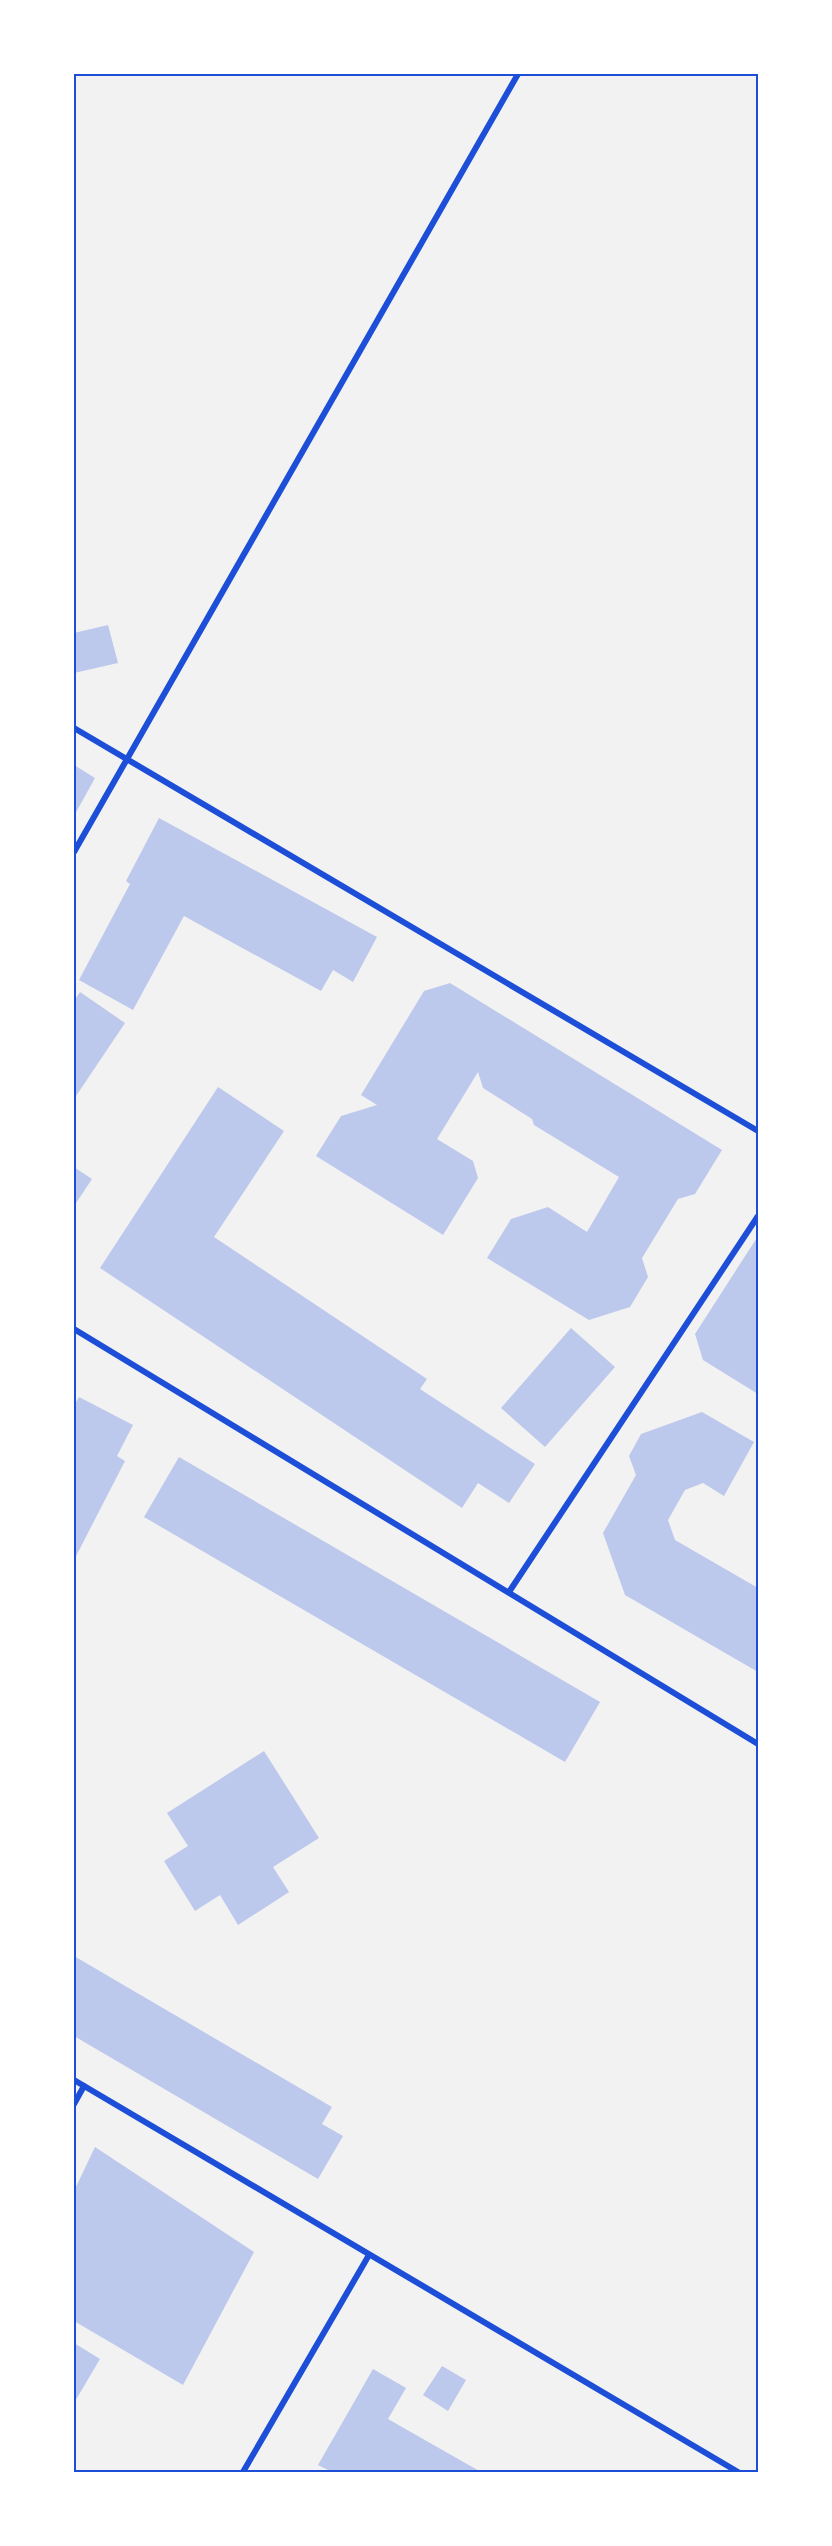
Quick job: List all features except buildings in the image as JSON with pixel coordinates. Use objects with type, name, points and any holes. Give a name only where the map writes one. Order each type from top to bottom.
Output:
[{"type":"street","points":[[74,852],[518,74]]},
{"type":"street","points":[[74,728],[759,1131]]},
{"type":"street","points":[[509,1592],[759,1216]]},
{"type":"street","points":[[74,1329],[759,1744]]},
{"type":"street","points":[[74,2080],[738,2472]]},
{"type":"street","points":[[74,2104],[84,2086]]},
{"type":"street","points":[[243,2472],[369,2255]]}]
